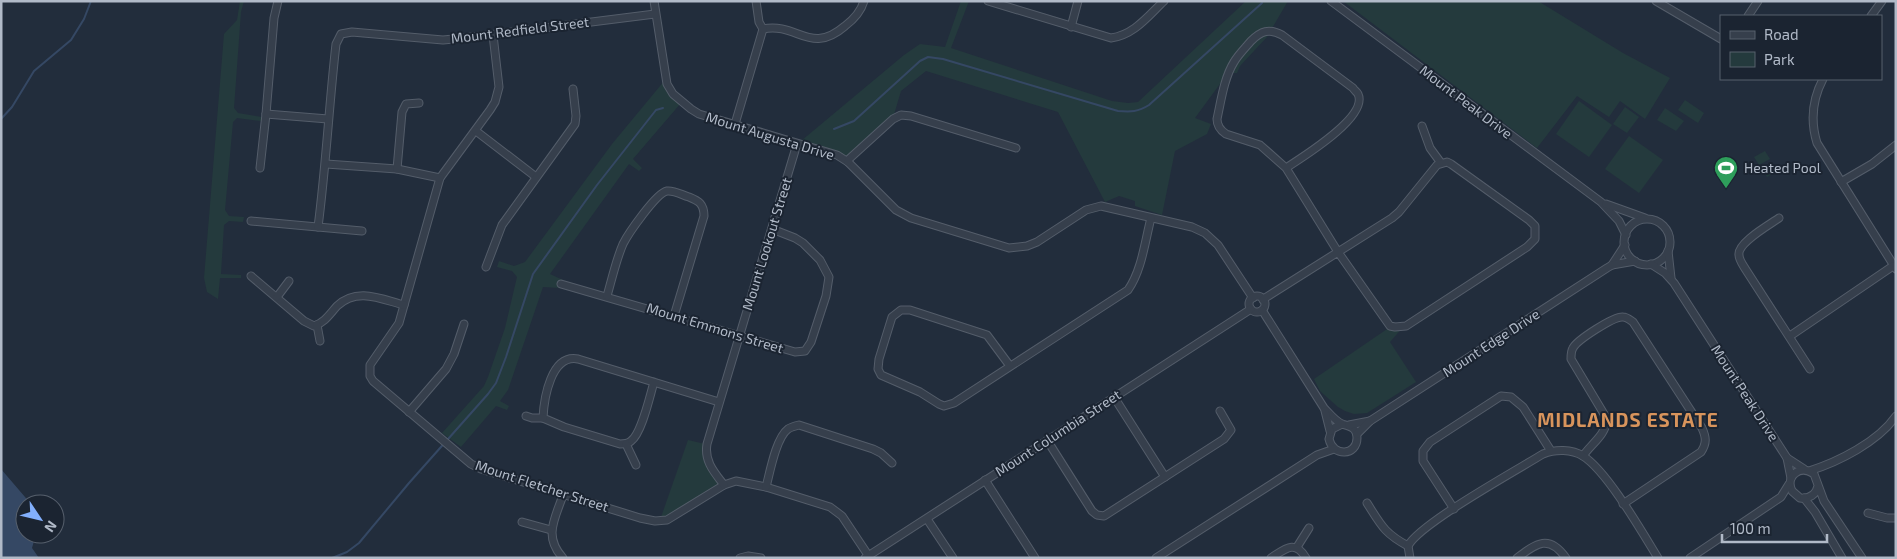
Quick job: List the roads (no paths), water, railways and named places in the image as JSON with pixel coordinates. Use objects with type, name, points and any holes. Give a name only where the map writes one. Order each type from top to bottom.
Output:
[{"type":"street","points":[[260,168],[274,18],[278,1]]},
{"type":"street","name":"Mount Augusta Drive","points":[[654,1],[665,78],[670,90],[695,112],[831,153],[848,162],[896,210],[911,218],[1009,248],[1027,246],[1037,242],[1094,207],[1106,206],[1192,227],[1209,236],[1218,245],[1253,298]]},
{"type":"street","points":[[734,124],[763,29],[758,17],[756,1]]},
{"type":"street","points":[[763,29],[778,29],[824,40],[834,35],[850,22],[859,12],[864,1]]},
{"type":"street","points":[[988,1],[1112,38],[1130,33],[1164,1]]},
{"type":"street","points":[[1071,27],[1078,1]]},
{"type":"street","name":"Mount Peak Drive","points":[[1331,1],[1601,202],[1619,221],[1626,235]]},
{"type":"street","points":[[1656,1],[1720,38]]},
{"type":"street","points":[[1749,15],[1758,1]]},
{"type":"street","points":[[1872,15],[1882,1]]},
{"type":"street","name":"Mount Redfield Street","points":[[318,227],[326,164],[328,119],[336,44],[341,34],[352,32],[443,40],[655,14]]},
{"type":"street","points":[[1263,300],[1338,252],[1399,212],[1437,165],[1441,163],[1452,164],[1530,220],[1535,226],[1535,239],[1532,244],[1406,326],[1390,326],[1338,252],[1286,168],[1260,145],[1226,134],[1222,132],[1217,124],[1227,80],[1234,62],[1254,38],[1266,31],[1272,30],[1282,35],[1352,88],[1358,94],[1359,100],[1349,118],[1335,134],[1286,168]]},
{"type":"street","name":"Mount Fletcher Street","points":[[493,35],[499,87],[498,95],[476,131],[440,178],[395,331],[370,365],[370,376],[373,381],[471,464],[480,469],[563,495],[640,518],[664,521],[674,517],[724,485]]},
{"type":"street","points":[[1790,336],[1895,267],[1822,153],[1814,134],[1812,113],[1816,95],[1823,80]]},
{"type":"street","points":[[486,267],[502,225],[575,124],[573,89]]},
{"type":"street","points":[[396,169],[402,112],[406,104],[419,103]]},
{"type":"street","points":[[266,114],[328,119]]},
{"type":"street","points":[[848,162],[849,159],[894,119],[901,115],[911,116],[1016,148]]},
{"type":"street","points":[[1422,126],[1430,148],[1441,163]]},
{"type":"street","points":[[476,131],[536,177]]},
{"type":"street","name":"Mount Lookout Street","points":[[724,485],[712,469],[706,456],[707,444],[798,144]]},
{"type":"street","points":[[1841,182],[1872,164],[1896,145]]},
{"type":"street","points":[[326,164],[396,169],[440,178]]},
{"type":"street","points":[[607,296],[626,240],[658,196],[667,191],[672,192],[697,200],[704,209],[704,216],[674,316]]},
{"type":"street","name":"Mount Peak Drive","points":[[1601,202],[1660,223],[1667,230],[1670,240],[1668,251],[1671,278]]},
{"type":"street","points":[[1010,366],[988,335],[918,312],[902,310],[892,317],[879,359],[878,369],[881,375],[887,379],[920,392],[944,406],[954,403],[1128,290],[1134,282],[1151,218]]},
{"type":"street","points":[[1779,218],[1744,242],[1738,255],[1810,369]]},
{"type":"street","points":[[1635,261],[1628,254],[1625,245],[1626,235],[1635,223],[1644,219],[1650,219]]},
{"type":"street","points":[[251,221],[362,231]]},
{"type":"street","name":"Mount Emmons Street","points":[[562,284],[795,352],[805,351],[811,342],[830,277],[820,260],[795,238],[772,229]]},
{"type":"street","name":"Mount Edge Drive","points":[[1612,265],[1625,245]]},
{"type":"street","points":[[1651,264],[1661,259],[1668,251]]},
{"type":"street","name":"Mount Peak Drive","points":[[1635,261],[1651,264],[1671,278],[1787,458],[1814,474],[1827,507],[1862,558]]},
{"type":"street","name":"Mount Edge Drive","points":[[1156,558],[1317,455],[1334,449],[1343,452],[1352,449],[1357,440],[1357,434],[1370,421],[1612,265],[1635,261]]},
{"type":"street","points":[[251,276],[308,325],[314,326],[324,321],[344,300],[357,295],[404,305]]},
{"type":"street","points":[[276,297],[290,281]]},
{"type":"street","points":[[1262,310],[1254,312],[1250,309],[1250,303],[1253,298],[1258,297],[1263,300]]},
{"type":"street","points":[[1262,310],[1263,300]]},
{"type":"street","name":"Mount Columbia Street","points":[[868,557],[1250,309]]},
{"type":"street","points":[[1262,310],[1324,408],[1330,431]]},
{"type":"street","points":[[1582,456],[1603,433],[1607,419],[1571,359],[1571,354],[1576,344],[1606,324],[1616,318],[1628,318],[1633,322],[1702,428],[1706,438],[1705,446],[1696,456],[1623,504]]},
{"type":"street","points":[[409,412],[446,369],[454,354],[464,324]]},
{"type":"street","points":[[317,325],[320,341]]},
{"type":"street","points":[[543,418],[546,398],[555,369],[566,359],[578,359],[719,402]]},
{"type":"street","points":[[526,416],[543,418],[564,427],[620,444],[626,444],[632,441],[638,431],[654,382]]},
{"type":"street","points":[[1454,509],[1423,462],[1423,451],[1430,442],[1502,396],[1516,399],[1551,451]]},
{"type":"street","points":[[1114,397],[1165,477]]},
{"type":"street","points":[[1324,408],[1357,434]]},
{"type":"street","points":[[1047,440],[1092,511],[1101,516],[1108,515],[1230,434],[1230,428],[1220,411]]},
{"type":"street","points":[[1690,558],[1781,497],[1796,472],[1830,465],[1882,432],[1895,419]]},
{"type":"street","name":"Mount Edge Drive","points":[[1317,455],[1329,439],[1330,431],[1334,427],[1370,421]]},
{"type":"street","points":[[766,487],[781,437],[786,430],[799,425],[873,449],[892,462]]},
{"type":"street","points":[[1329,439],[1334,449]]},
{"type":"street","points":[[626,444],[636,465]]},
{"type":"street","points":[[1410,558],[1408,546],[1414,536],[1543,454],[1551,451],[1566,451],[1582,456],[1602,474],[1658,558]]},
{"type":"street","name":"Mount Peak Drive","points":[[1787,458],[1792,491],[1815,512],[1842,558]]},
{"type":"street","points":[[1781,497],[1800,497],[1813,494],[1830,465]]},
{"type":"street","points":[[985,480],[1035,558]]},
{"type":"street","points":[[724,485],[736,482],[766,487],[821,504],[836,511],[842,516],[868,557]]},
{"type":"street","points":[[563,495],[551,530],[554,546],[563,558]]},
{"type":"street","points":[[1367,503],[1383,529],[1408,546]]},
{"type":"street","points":[[1868,513],[1887,518],[1896,518]]},
{"type":"street","points":[[927,519],[953,558]]},
{"type":"street","points":[[522,522],[551,530]]},
{"type":"street","points":[[1297,547],[1309,528]]},
{"type":"street","points":[[1518,558],[1538,544],[1546,542],[1559,549],[1566,558]]},
{"type":"street","points":[[1271,558],[1288,547],[1297,547],[1306,558]]},
{"type":"street","points":[[740,558],[748,556],[761,558]]},
{"type":"water","points":[[1,469],[22,494],[15,494],[15,544],[33,544],[32,548],[39,558],[1,558]]},
{"type":"waterway","points":[[1,119],[12,107],[34,71],[71,40],[84,19],[91,1]]},
{"type":"waterway","points":[[834,129],[854,121],[920,61],[928,57],[943,59],[1118,111],[1138,110],[1149,105],[1262,3]]},
{"type":"waterway","points":[[332,558],[347,552],[359,543],[488,394],[496,383],[506,357],[533,274],[597,185],[656,110],[663,108]]},
{"type":"place","name":"Heated Pool","points":[[1726,189]]},
{"type":"district","name":"MIDLANDS ESTATE","points":[[1628,420]]}]
